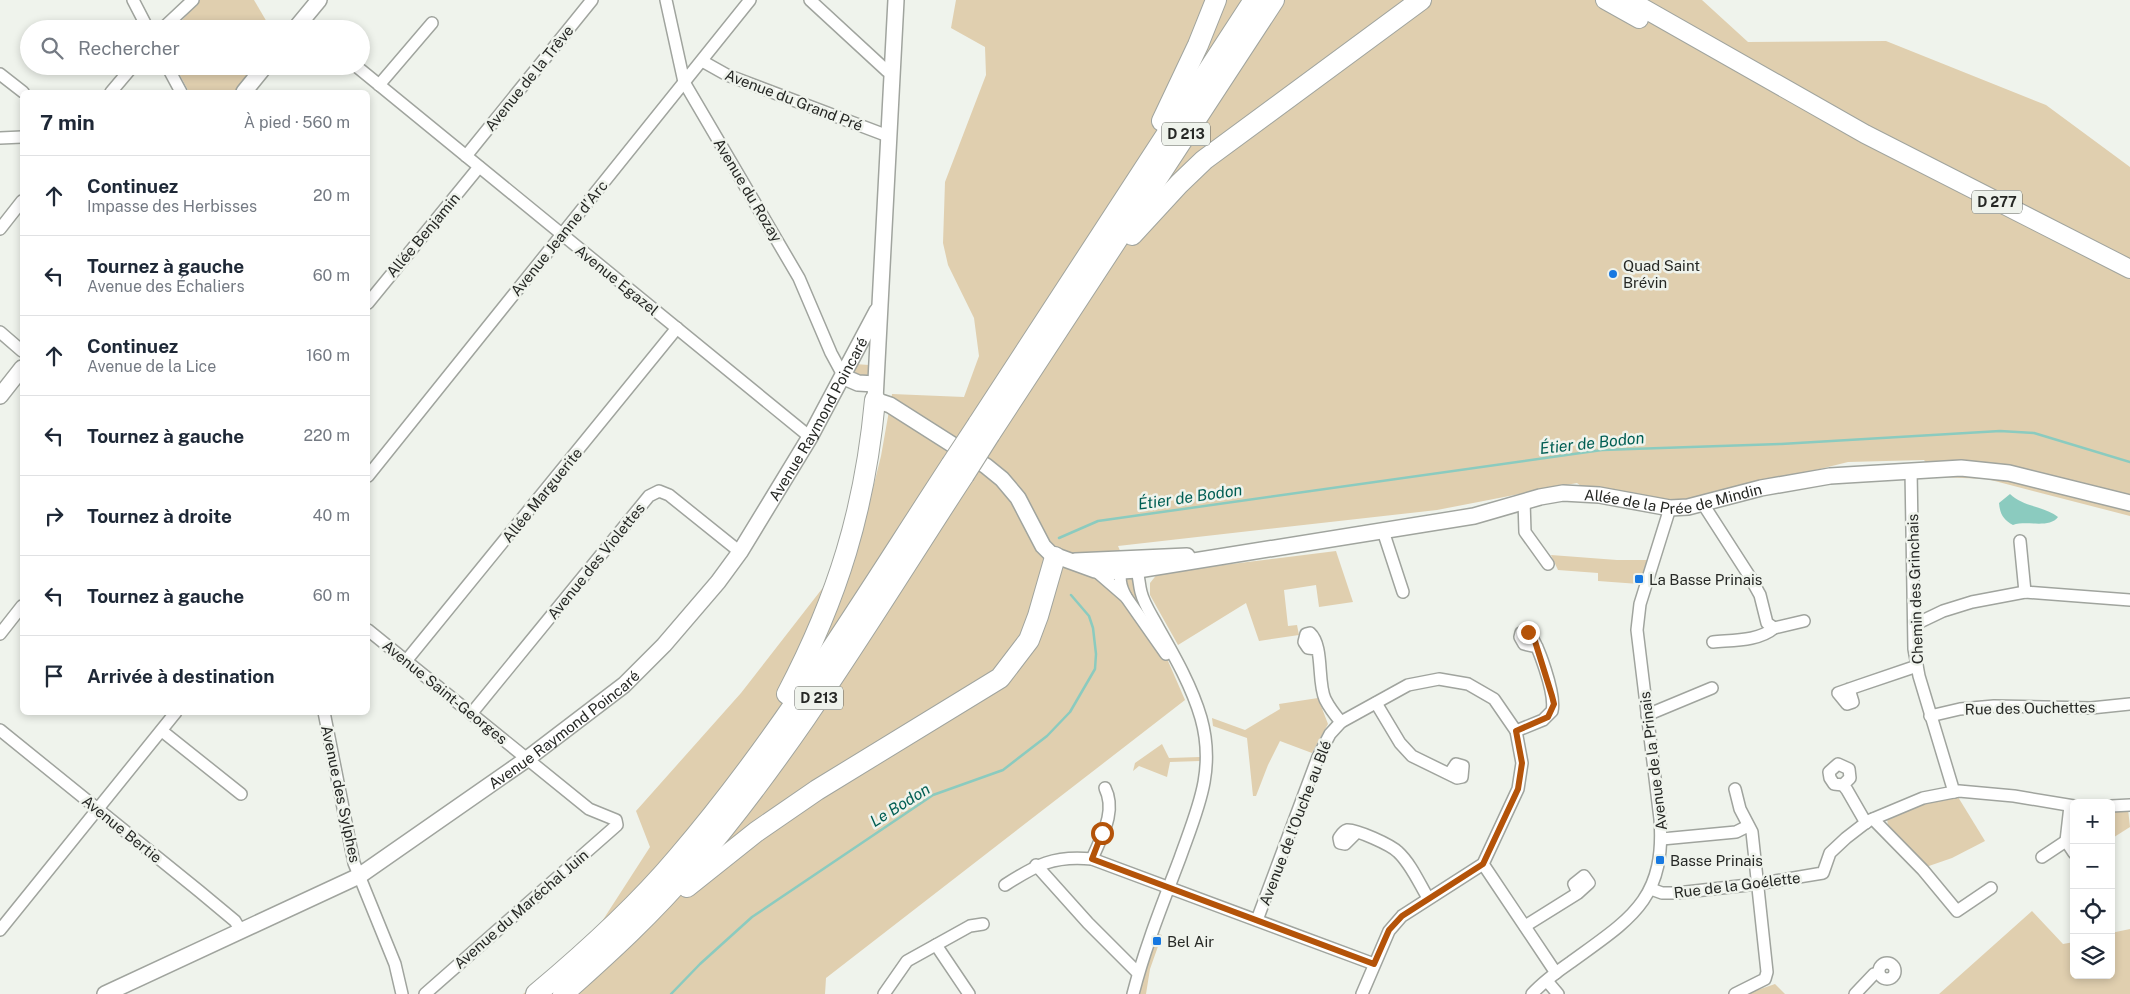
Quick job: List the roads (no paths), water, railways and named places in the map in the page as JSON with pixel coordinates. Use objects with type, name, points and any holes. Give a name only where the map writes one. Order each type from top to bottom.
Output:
[{"type":"highway","points":[[1133,187],[1135,169],[1152,143],[1180,86],[1216,0]]},
{"type":"highway","name":"D 213","points":[[536,994],[613,925],[655,883],[725,800],[762,750],[984,429],[1133,187],[1254,0]]},
{"type":"highway","name":"D 213","points":[[984,429],[1099,268],[1274,0]]},
{"type":"highway","points":[[1099,268],[1111,261],[1173,190],[1204,160],[1421,0]]},
{"type":"highway","points":[[762,750],[766,730],[803,664],[832,599],[846,557],[861,501],[870,450],[875,392]]},
{"type":"highway","name":"D 213","points":[[563,994],[654,908],[718,836],[794,734],[957,470]]},
{"type":"highway","points":[[654,908],[669,903],[756,832],[817,790],[1000,678],[1029,640],[1038,616],[1065,559]]},
{"type":"main road","name":"D 277","points":[[1605,0],[1746,78],[1865,134],[2130,270]]},
{"type":"main road","name":"D 277","points":[[1628,0],[1865,134]]},
{"type":"street","points":[[133,0],[143,20]]},
{"type":"street","points":[[171,20],[192,0]]},
{"type":"street","points":[[306,20],[319,0]]},
{"type":"street","name":"Avenue de la Trêve","points":[[466,156],[592,0]]},
{"type":"street","name":"Avenue du Rozay","points":[[666,0],[684,82],[799,278],[831,353],[844,377]]},
{"type":"street","name":"Avenue Jeanne d'Arc","points":[[370,474],[750,0]]},
{"type":"street","points":[[810,0],[887,71],[892,73]]},
{"type":"street","name":"Avenue Raymond Poincaré","points":[[875,392],[896,0]]},
{"type":"street","points":[[379,85],[432,23]]},
{"type":"street","name":"Avenue du Grand Pré","points":[[702,61],[727,75],[888,136]]},
{"type":"street","points":[[0,74],[20,90]]},
{"type":"street","points":[[113,90],[125,75]]},
{"type":"street","points":[[172,75],[180,90]]},
{"type":"street","points":[[246,90],[258,75]]},
{"type":"street","name":"Avenue Egazel","points":[[367,75],[810,437]]},
{"type":"street","points":[[0,138],[20,137]]},
{"type":"street","name":"Allée Benjamin","points":[[370,301],[479,167]]},
{"type":"street","points":[[0,229],[20,208]]},
{"type":"street","name":"Avenue Raymond Poincaré","points":[[105,994],[358,876],[528,759],[586,716],[630,679],[664,645],[718,582],[740,552],[810,437],[844,377],[850,360],[879,308]]},
{"type":"street","name":"Allée Marguerite","points":[[406,661],[677,328]]},
{"type":"street","points":[[0,332],[20,349]]},
{"type":"street","points":[[850,360],[866,361],[876,366]]},
{"type":"street","points":[[0,396],[20,371]]},
{"type":"street","points":[[844,377],[875,392],[890,405],[986,466],[1002,479],[1018,498],[1044,546],[1065,559],[1095,570],[1126,598]]},
{"type":"street","name":"Allée de la Prée de Mindin","points":[[1216,556],[1474,516],[1524,501],[1563,493],[1579,493],[1670,508],[1703,504],[1761,488],[1830,476],[1911,470],[1961,468],[2001,472],[2130,503]]},
{"type":"street","name":"Chemin des Grinchais","points":[[1911,470],[1914,623],[1917,666],[1930,716],[1954,792]]},
{"type":"street","name":"Avenue des Violettes","points":[[471,714],[649,496],[659,491],[669,495],[740,552]]},
{"type":"street","points":[[1524,501],[1525,532],[1548,564]]},
{"type":"street","points":[[1703,504],[1750,577],[1760,595],[1767,623],[1774,628]]},
{"type":"street","name":"Avenue de la Prinais","points":[[1532,994],[1637,911],[1651,889],[1656,874],[1662,839],[1637,630],[1640,604],[1670,508]]},
{"type":"street","points":[[1383,531],[1404,592]]},
{"type":"street","points":[[2020,541],[2025,592]]},
{"type":"street","points":[[1065,559],[1123,564],[1138,570],[1216,556]]},
{"type":"street","points":[[1095,570],[1123,564],[1216,556]]},
{"type":"street","points":[[1123,564],[1120,585],[1126,598],[1163,650],[1179,668]]},
{"type":"street","points":[[1132,994],[1202,800],[1206,778],[1205,739],[1201,719],[1179,668],[1141,593],[1138,570]]},
{"type":"street","points":[[1914,623],[1972,602],[2025,592],[2130,600]]},
{"type":"street","points":[[0,634],[20,609]]},
{"type":"street","points":[[1714,642],[1755,637],[1768,633],[1774,628],[1804,621]]},
{"type":"street","name":"Avenue Saint-Georges","points":[[370,632],[589,809],[616,820],[617,825]]},
{"type":"street","points":[[1516,731],[1543,720],[1552,711],[1552,696],[1537,646]]},
{"type":"street","points":[[1316,649],[1324,697],[1341,722]]},
{"type":"street","points":[[1849,689],[1917,666]]},
{"type":"street","name":"Avenue de l'Ouche au Blé","points":[[1257,920],[1318,757],[1330,734],[1341,722],[1408,685],[1439,679],[1468,684],[1494,699],[1516,731],[1522,763],[1518,789],[1483,864]]},
{"type":"street","points":[[1647,715],[1712,688]]},
{"type":"street","points":[[1376,703],[1400,743],[1412,756],[1450,774]]},
{"type":"street","name":"Rue des Ouchettes","points":[[1930,716],[1960,709],[1994,706],[2091,708],[2130,704]]},
{"type":"street","points":[[0,930],[174,715]]},
{"type":"street","name":"Avenue des Sylphes","points":[[325,715],[354,863],[395,964],[402,994]]},
{"type":"street","name":"Avenue Bertie","points":[[0,730],[235,922],[241,931]]},
{"type":"street","points":[[162,731],[241,794]]},
{"type":"street","points":[[1843,785],[1869,821],[1923,870],[1957,910],[1991,888]]},
{"type":"street","points":[[1092,859],[1110,811],[1109,797],[1105,788]]},
{"type":"street","points":[[1734,789],[1752,832],[1767,976],[1735,994]]},
{"type":"street","points":[[1869,821],[1923,798],[1954,792],[2014,796],[2070,806]]},
{"type":"street","points":[[2115,806],[2130,806]]},
{"type":"street","points":[[2070,818],[2066,841],[2070,847]]},
{"type":"street","name":"Rue de la Goélette","points":[[1651,889],[1662,893],[1677,893],[1757,884],[1823,873],[1830,853],[1869,821]]},
{"type":"street","name":"Avenue du Maréchal Juin","points":[[425,994],[617,825]]},
{"type":"street","points":[[1662,839],[1736,832],[1748,826]]},
{"type":"street","points":[[1357,832],[1390,846],[1399,852],[1428,898]]},
{"type":"street","points":[[2042,857],[2066,841]]},
{"type":"street","points":[[1005,885],[1036,865],[1059,858],[1092,859],[1374,964]]},
{"type":"street","points":[[1362,994],[1389,930],[1402,916],[1483,864],[1525,926],[1552,977],[1558,994]]},
{"type":"street","points":[[1036,865],[1088,923],[1138,973]]},
{"type":"street","points":[[1525,926],[1578,893]]},
{"type":"street","points":[[884,994],[907,961],[970,926],[982,924]]},
{"type":"street","points":[[936,945],[969,994]]},
{"type":"street","points":[[1855,994],[1874,974],[1878,973]]},
{"type":"water","points":[[2010,494],[2021,502],[2058,517],[2049,523],[2013,525],[2003,517],[1999,503]]},
{"type":"waterway","name":"Étier de Bodon","points":[[1059,538],[1098,521],[1602,450],[1781,444],[2000,431],[2034,433],[2130,462]]},
{"type":"waterway","name":"Le Bodon","points":[[671,994],[700,964],[752,917],[933,795],[1003,770],[1047,736],[1070,712],[1095,669],[1096,654],[1093,628],[1089,616],[1071,595]]},
{"type":"place","name":"Quad Saint Brévin","points":[[1613,274]]},
{"type":"place","name":"La Basse Prinais","points":[[1639,579]]},
{"type":"place","name":"Basse Prinais","points":[[1660,860]]},
{"type":"place","name":"Bel Air","points":[[1157,941]]}]
